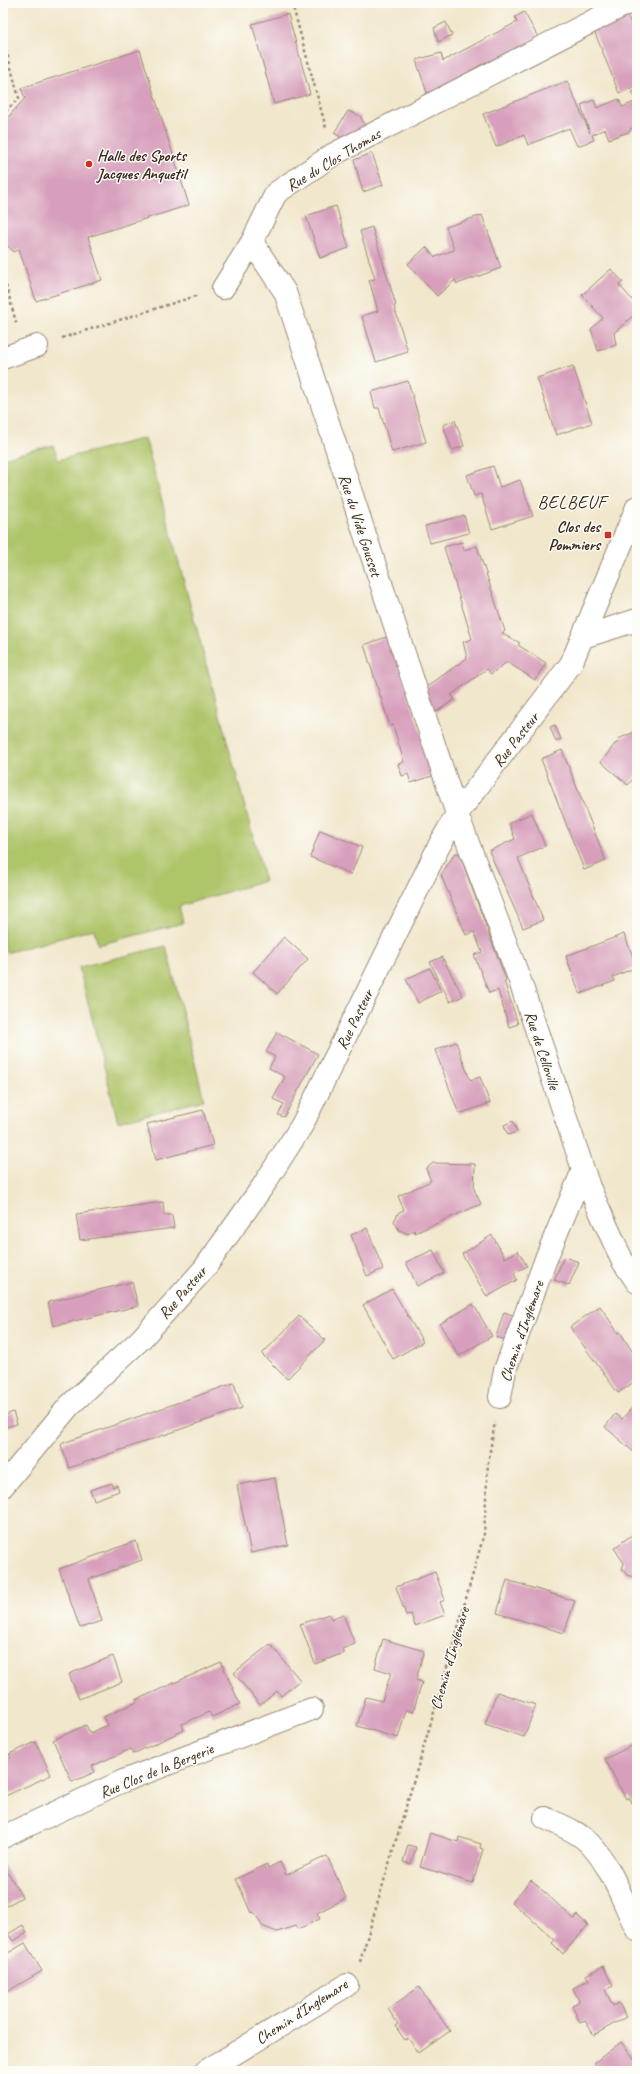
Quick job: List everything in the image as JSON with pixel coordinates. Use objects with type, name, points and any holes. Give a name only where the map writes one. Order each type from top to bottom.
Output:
[{"type":"street","name":"Rue du Clos Thomas","points":[[223,288],[252,242],[276,193],[334,154],[628,3]]},
{"type":"street","name":"Rue du Vide Gousset","points":[[252,242],[285,292],[457,814]]},
{"type":"street","points":[[3,358],[30,349]]},
{"type":"street","name":"Rue Pasteur","points":[[3,1486],[69,1406],[141,1339],[204,1269],[264,1186],[302,1125],[439,846],[457,814],[571,664],[637,507]]},
{"type":"street","points":[[583,637],[637,620]]},
{"type":"street","name":"Rue de Celloville","points":[[457,814],[519,978],[584,1170],[622,1260],[637,1282]]},
{"type":"street","name":"Chemin d'Inglemare","points":[[500,1398],[505,1370],[547,1256],[584,1170]]},
{"type":"street","name":"Rue Clos de la Bergerie","points":[[3,1837],[123,1781],[312,1709]]},
{"type":"street","points":[[545,1818],[568,1828],[590,1843],[608,1869],[637,1930]]},
{"type":"street","name":"Chemin d'Inglemare","points":[[206,2071],[347,1985]]},
{"type":"path","points":[[292,3],[334,154]]},
{"type":"path","points":[[3,38],[19,98],[3,114]]},
{"type":"path","points":[[3,274],[30,349],[223,288]]},
{"type":"path","name":"Chemin d'Inglemare","points":[[347,1985],[360,1965],[442,1685],[484,1534],[488,1463],[500,1398]]},
{"type":"green space","points":[[145,438],[265,881],[179,906],[183,923],[98,945],[94,929],[6,953],[3,941],[3,458],[53,445],[58,460]]},
{"type":"green space","points":[[166,946],[204,1100],[118,1122],[79,967]]},
{"type":"building","points":[[524,12],[538,37],[528,42],[530,45],[488,66],[486,62],[449,83],[450,85],[428,96],[416,60],[441,53],[443,61],[517,22],[515,17]]},
{"type":"building","points":[[626,12],[637,38],[637,77],[635,78],[637,86],[619,93],[593,28]]},
{"type":"building","points":[[288,14],[310,94],[274,104],[252,24]]},
{"type":"building","points":[[446,22],[452,35],[438,42],[434,28]]},
{"type":"building","name":"Halle des Sports Jacques Anquetil","points":[[140,50],[189,205],[88,237],[102,280],[36,301],[19,249],[14,252],[3,242],[3,123],[25,98],[21,88]]},
{"type":"building","points":[[567,81],[590,133],[581,105],[594,100],[597,108],[619,99],[622,107],[637,101],[637,126],[630,129],[631,131],[609,139],[605,129],[592,135],[594,140],[577,146],[569,128],[528,145],[524,135],[496,147],[483,114]]},
{"type":"building","points":[[637,90],[637,101],[632,92]]},
{"type":"building","points":[[348,111],[360,116],[367,130],[347,141],[334,133]]},
{"type":"building","points":[[372,153],[383,185],[363,192],[354,160]]},
{"type":"building","points":[[336,206],[349,248],[320,258],[306,216]]},
{"type":"building","points":[[482,215],[501,268],[457,284],[455,280],[437,296],[408,264],[426,247],[435,257],[454,250],[446,227]]},
{"type":"building","points":[[372,227],[396,305],[394,306],[408,352],[376,362],[362,316],[378,311],[369,280],[375,279],[360,231]]},
{"type":"building","points":[[611,269],[623,282],[619,285],[637,305],[637,312],[614,333],[616,345],[598,351],[591,329],[603,318],[582,295]]},
{"type":"building","points":[[573,366],[592,423],[556,435],[537,378]]},
{"type":"building","points":[[408,381],[426,442],[392,452],[379,408],[375,408],[371,392]]},
{"type":"building","points":[[455,420],[464,446],[452,450],[443,425]]},
{"type":"building","points":[[493,466],[500,487],[520,480],[533,516],[492,529],[481,494],[474,496],[467,475]]},
{"type":"building","points":[[464,515],[469,533],[430,543],[425,526]]},
{"type":"building","points":[[462,542],[464,550],[477,546],[505,631],[502,633],[520,643],[518,645],[546,663],[535,680],[507,662],[491,674],[487,669],[451,695],[455,699],[436,712],[421,691],[467,658],[463,642],[472,639],[444,547]]},
{"type":"building","points":[[389,636],[435,775],[411,783],[408,774],[402,776],[398,764],[404,762],[393,725],[390,726],[364,645]]},
{"type":"building","points":[[555,725],[561,739],[556,742],[550,727]]},
{"type":"building","points":[[637,731],[637,774],[628,785],[601,762],[615,744],[619,742],[618,739]]},
{"type":"building","points":[[562,750],[606,861],[584,870],[541,759]]},
{"type":"building","points":[[532,813],[545,846],[518,858],[543,920],[523,928],[489,851],[515,839],[509,823]]},
{"type":"building","points":[[320,830],[362,847],[351,874],[310,857]]},
{"type":"building","points":[[455,853],[459,853],[506,980],[504,981],[518,1024],[509,1027],[498,990],[489,993],[474,955],[482,952],[474,932],[466,935],[441,875]]},
{"type":"building","points":[[624,934],[637,967],[613,977],[615,981],[580,994],[566,956]]},
{"type":"building","points":[[284,937],[308,959],[277,994],[253,972]]},
{"type":"building","points":[[442,957],[463,996],[450,1002],[430,962]]},
{"type":"building","points":[[430,968],[441,991],[418,1003],[406,979]]},
{"type":"building","points":[[277,1032],[318,1054],[284,1117],[278,1115],[284,1104],[273,1099],[285,1077],[269,1068],[275,1057],[266,1052]]},
{"type":"building","points":[[456,1042],[470,1080],[480,1077],[490,1103],[459,1114],[435,1050]]},
{"type":"building","points":[[203,1110],[213,1145],[156,1160],[147,1124]]},
{"type":"building","points":[[513,1121],[517,1132],[508,1135],[504,1125]]},
{"type":"building","points":[[433,1163],[475,1164],[474,1189],[481,1204],[415,1233],[414,1230],[408,1234],[399,1230],[394,1221],[399,1212],[404,1210],[398,1196],[431,1181],[426,1169]]},
{"type":"building","points":[[163,1202],[164,1215],[172,1215],[174,1228],[80,1240],[76,1214]]},
{"type":"building","points":[[367,1228],[383,1269],[367,1276],[351,1235]]},
{"type":"building","points":[[492,1235],[505,1258],[518,1251],[527,1266],[514,1273],[517,1280],[487,1297],[462,1254]]},
{"type":"building","points":[[433,1250],[444,1273],[417,1286],[406,1262]]},
{"type":"building","points":[[564,1257],[579,1262],[569,1285],[554,1280]]},
{"type":"building","points":[[132,1282],[138,1306],[53,1326],[48,1302]]},
{"type":"building","points":[[392,1289],[423,1342],[393,1359],[363,1305]]},
{"type":"building","points":[[473,1304],[492,1336],[459,1356],[440,1324]]},
{"type":"building","points":[[600,1306],[618,1333],[620,1332],[637,1359],[637,1380],[618,1393],[570,1327]]},
{"type":"building","points":[[504,1312],[516,1316],[509,1341],[496,1337]]},
{"type":"building","points":[[299,1316],[325,1340],[287,1379],[262,1354]]},
{"type":"building","points":[[234,1383],[242,1408],[69,1468],[61,1445],[63,1443]]},
{"type":"building","points":[[637,1402],[637,1455],[605,1427],[615,1414],[622,1419]]},
{"type":"building","points":[[13,1412],[17,1424],[3,1428],[3,1416]]},
{"type":"building","points":[[275,1478],[288,1545],[251,1553],[237,1485]]},
{"type":"building","points":[[112,1483],[113,1487],[117,1485],[119,1491],[94,1500],[90,1490]]},
{"type":"building","points":[[637,1531],[637,1574],[633,1577],[627,1575],[622,1569],[624,1563],[614,1548]]},
{"type":"building","points":[[136,1541],[142,1560],[89,1579],[102,1621],[80,1628],[59,1569]]},
{"type":"building","points":[[435,1572],[445,1600],[440,1602],[445,1615],[415,1626],[411,1614],[406,1615],[396,1587]]},
{"type":"building","points":[[507,1580],[575,1601],[564,1633],[497,1613]]},
{"type":"building","points":[[329,1614],[331,1619],[343,1614],[355,1644],[342,1649],[344,1653],[315,1664],[300,1624]]},
{"type":"building","points":[[383,1639],[424,1651],[416,1680],[422,1682],[413,1712],[406,1710],[398,1738],[357,1726],[366,1697],[382,1701],[391,1673],[375,1668]]},
{"type":"building","points":[[270,1644],[300,1680],[281,1696],[277,1691],[260,1705],[234,1673]]},
{"type":"building","points":[[113,1656],[122,1682],[79,1699],[69,1674]]},
{"type":"building","points":[[221,1662],[240,1704],[212,1717],[209,1712],[182,1724],[184,1730],[133,1754],[131,1749],[92,1766],[95,1772],[72,1782],[53,1740],[86,1725],[90,1733],[107,1725],[103,1717],[137,1702],[136,1700]]},
{"type":"building","points":[[497,1692],[536,1705],[524,1737],[485,1724]]},
{"type":"building","points":[[36,1742],[51,1775],[3,1797],[3,1762],[11,1758],[9,1754]]},
{"type":"building","points":[[637,1743],[637,1812],[629,1797],[626,1799],[605,1759]]},
{"type":"building","points":[[430,1833],[458,1842],[459,1837],[481,1844],[480,1848],[483,1849],[473,1883],[420,1867]]},
{"type":"building","points":[[408,1845],[416,1847],[411,1864],[403,1862]]},
{"type":"building","points":[[327,1856],[346,1898],[317,1913],[320,1919],[298,1929],[296,1926],[277,1932],[262,1926],[254,1912],[251,1913],[236,1879],[267,1864],[268,1868],[280,1862],[286,1875]]},
{"type":"building","points":[[3,1864],[22,1897],[3,1908]]},
{"type":"building","points":[[531,1880],[574,1919],[577,1915],[588,1925],[563,1954],[552,1943],[555,1940],[512,1902]]},
{"type":"building","points":[[23,1925],[27,1933],[13,1941],[8,1934]]},
{"type":"building","points":[[25,1943],[42,1971],[3,1994],[3,1956]]},
{"type":"building","points":[[603,1966],[613,1986],[605,1990],[613,2006],[619,2003],[626,2017],[594,2035],[585,2021],[580,2023],[572,2006],[579,2001],[573,1988],[589,1980],[586,1975]]},
{"type":"building","points":[[419,1987],[450,2031],[419,2053],[408,2038],[405,2040],[395,2026],[398,2024],[388,2009]]},
{"type":"building","points":[[621,2042],[637,2062],[637,2071],[601,2071],[594,2063]]},
{"type":"place","name":"Halle des Sports Jacques Anquetil","points":[[89,164]]},
{"type":"place","name":"Clos des Pommiers","points":[[608,535]]},
{"type":"district","name":"BELBEUF","points":[[572,502]]}]
